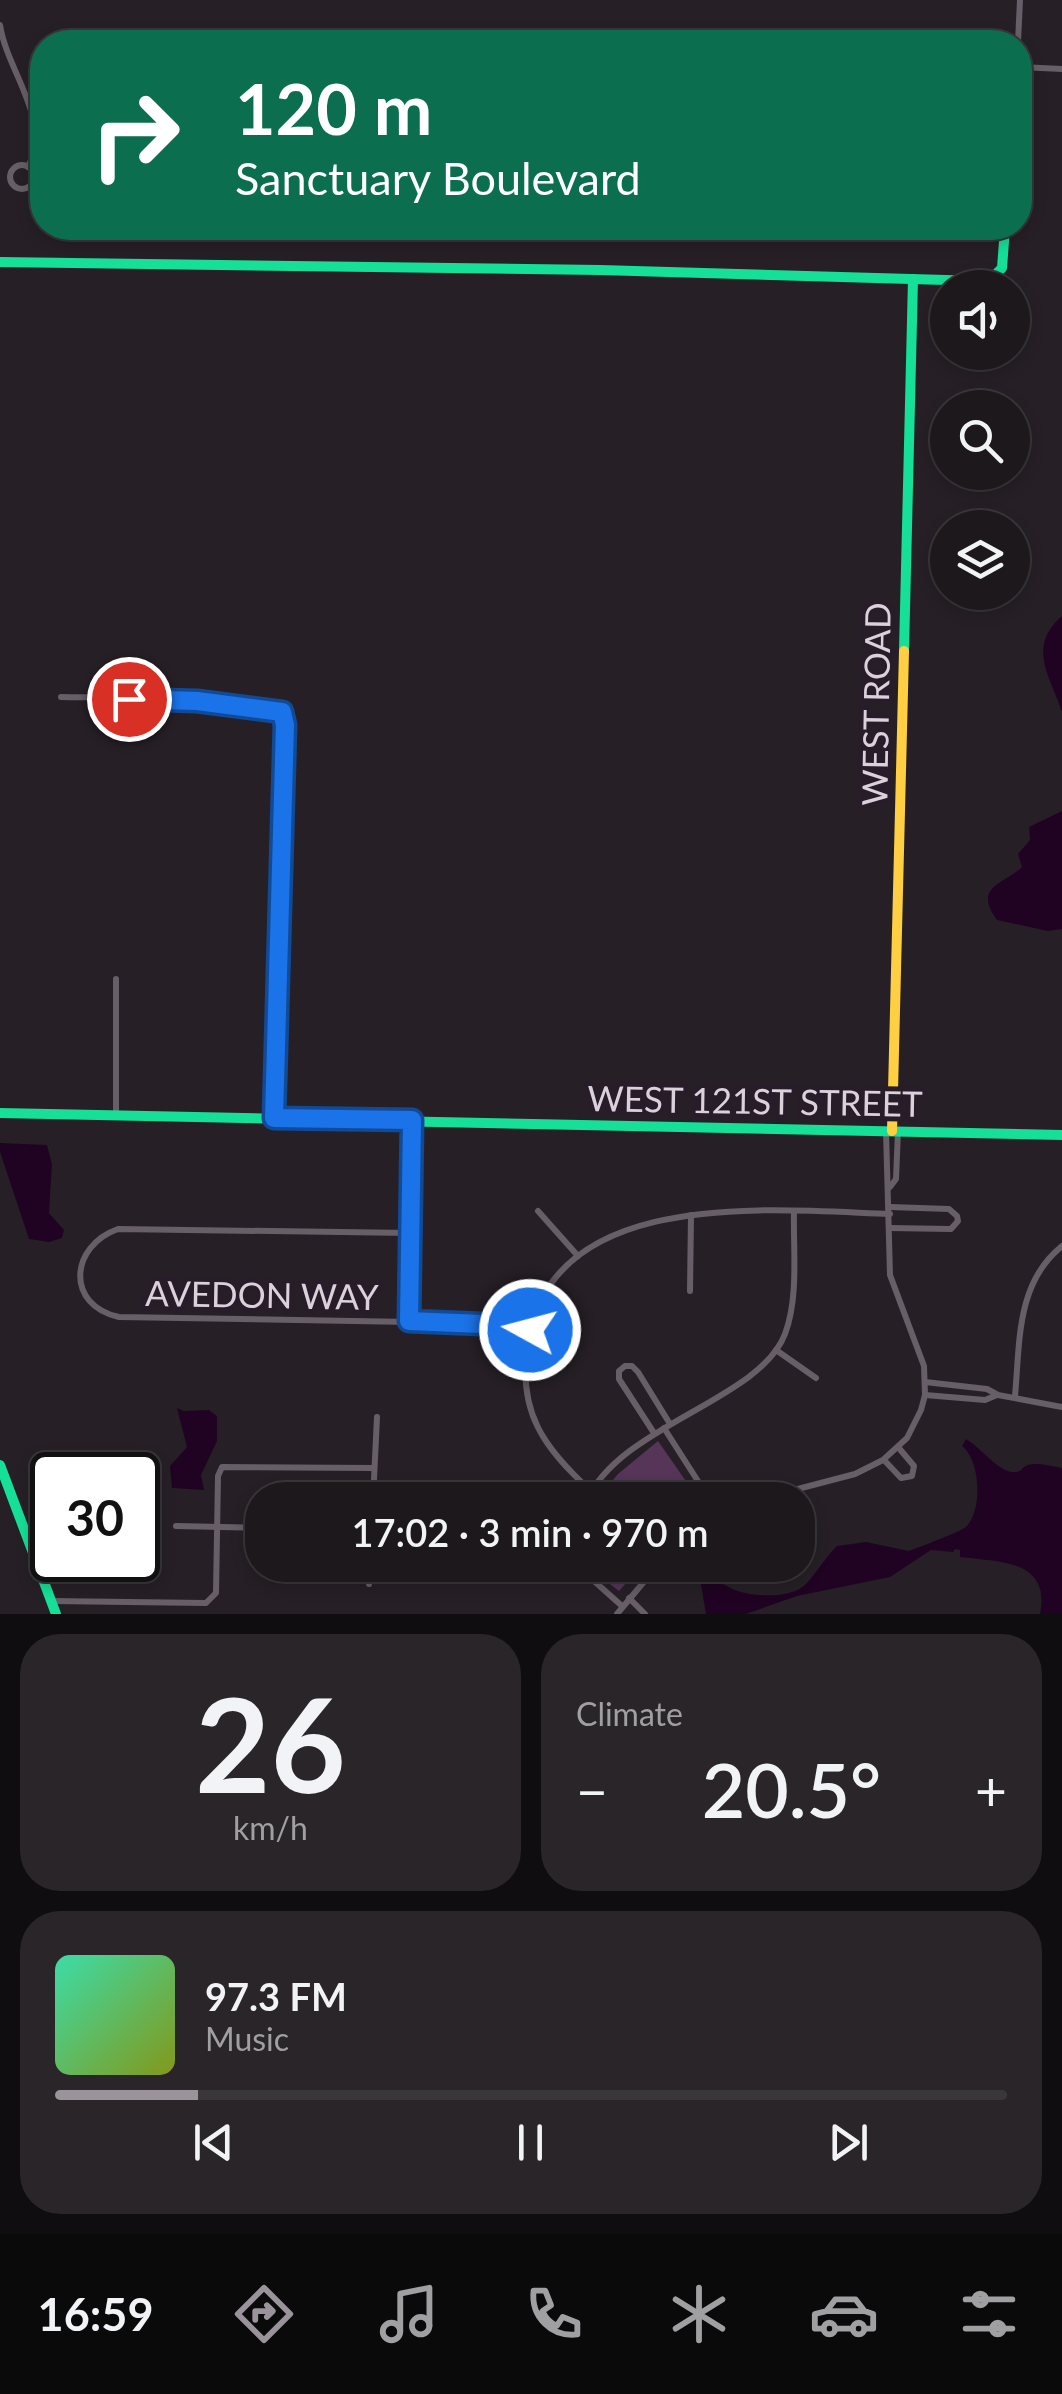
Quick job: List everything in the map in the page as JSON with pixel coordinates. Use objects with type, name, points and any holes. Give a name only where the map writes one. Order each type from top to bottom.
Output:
[{"type":"street","points":[[1019,30],[1020,0]]},
{"type":"street","points":[[0,25],[6,53],[30,110]]},
{"type":"street","points":[[1032,68],[1062,69]]},
{"type":"street","points":[[28,167],[30,162]]},
{"type":"street","points":[[0,262],[981,281],[997,276],[1002,268],[1005,240]]},
{"type":"street","name":"WEST ROAD","points":[[815,1485],[855,1474],[884,1460],[916,1424],[924,1395],[917,1344],[893,1290],[888,1259],[890,1187],[885,1178],[892,1131],[913,278]]},
{"type":"street","points":[[61,697],[197,701],[282,712],[285,725],[274,1118]]},
{"type":"street","points":[[116,979],[116,1115]]},
{"type":"street","name":"WEST 121ST STREET","points":[[0,1112],[1062,1135]]},
{"type":"street","points":[[409,1321],[412,1120]]},
{"type":"street","points":[[581,1482],[558,1460],[532,1416],[524,1372],[528,1337],[546,1292],[578,1256],[621,1232],[718,1211],[949,1209],[958,1222],[951,1229],[889,1228]]},
{"type":"street","points":[[538,1211],[578,1256]]},
{"type":"street","points":[[601,1482],[654,1433],[750,1375],[776,1350],[785,1333],[791,1302],[794,1211]]},
{"type":"street","points":[[690,1290],[692,1216]]},
{"type":"street","name":"AVEDON WAY","points":[[410,1234],[118,1230],[92,1243],[79,1272],[87,1299],[94,1307],[119,1317],[482,1324],[528,1337]]},
{"type":"street","points":[[1015,1396],[1026,1297],[1040,1268],[1062,1246]]},
{"type":"street","points":[[776,1350],[816,1378]]},
{"type":"street","points":[[654,1433],[620,1379],[619,1371],[625,1366],[638,1372],[700,1482]]},
{"type":"street","points":[[925,1382],[986,1389],[998,1395],[1062,1406]]},
{"type":"street","points":[[924,1395],[985,1400],[998,1395]]},
{"type":"street","points":[[374,1482],[377,1417]]},
{"type":"street","points":[[884,1460],[901,1478],[912,1476],[914,1466],[898,1447]]},
{"type":"street","points":[[0,1465],[56,1614]]},
{"type":"street","points":[[51,1601],[206,1603],[216,1593],[218,1476],[222,1467],[374,1468]]},
{"type":"street","points":[[176,1526],[245,1528]]},
{"type":"street","points":[[595,1582],[618,1612],[644,1582]]},
{"type":"street","points":[[630,1598],[645,1614]]},
{"type":"shaded area","points":[[1062,616],[1062,712],[1043,651],[1045,639]]},
{"type":"shaded area","points":[[1062,811],[1062,929],[1048,931],[997,920],[990,909],[989,893],[1022,867],[1018,854],[1030,840],[1029,827]]},
{"type":"shaded area","points":[[0,1143],[47,1145],[52,1164],[49,1213],[64,1230],[62,1238],[49,1242],[29,1239]]},
{"type":"shaded area","points":[[177,1408],[209,1410],[217,1416],[217,1441],[201,1475],[204,1490],[172,1488],[170,1466],[187,1447]]},
{"type":"shaded area","points":[[966,1439],[1008,1471],[1036,1464],[1062,1468],[1062,1614],[1040,1614],[1041,1596],[1030,1573],[1005,1563],[960,1557],[960,1550],[955,1549],[931,1550],[890,1577],[797,1596],[746,1614],[706,1614],[701,1582],[720,1582],[761,1595],[782,1594],[815,1582],[815,1573],[837,1546],[866,1542],[909,1551],[963,1529],[976,1508],[977,1484],[973,1462],[962,1446]]},
{"type":"shaded area","points":[[658,1441],[686,1482],[612,1482]]},
{"type":"shaded area","points":[[607,1582],[627,1582],[619,1591]]},
{"type":"traffic: fast","points":[[0,262],[600,270],[981,281],[990,280],[1002,268],[1004,240]]},
{"type":"traffic: fast","points":[[904,651],[913,279]]},
{"type":"traffic: fast","points":[[0,1113],[1062,1135]]},
{"type":"traffic: fast","points":[[0,1465],[56,1614]]},
{"type":"traffic: slow","points":[[892,1131],[904,651]]},
{"type":"route","points":[[129,699],[197,701],[282,712],[285,725],[274,1118],[412,1120],[409,1321],[482,1324],[528,1337],[530,1330]]}]
